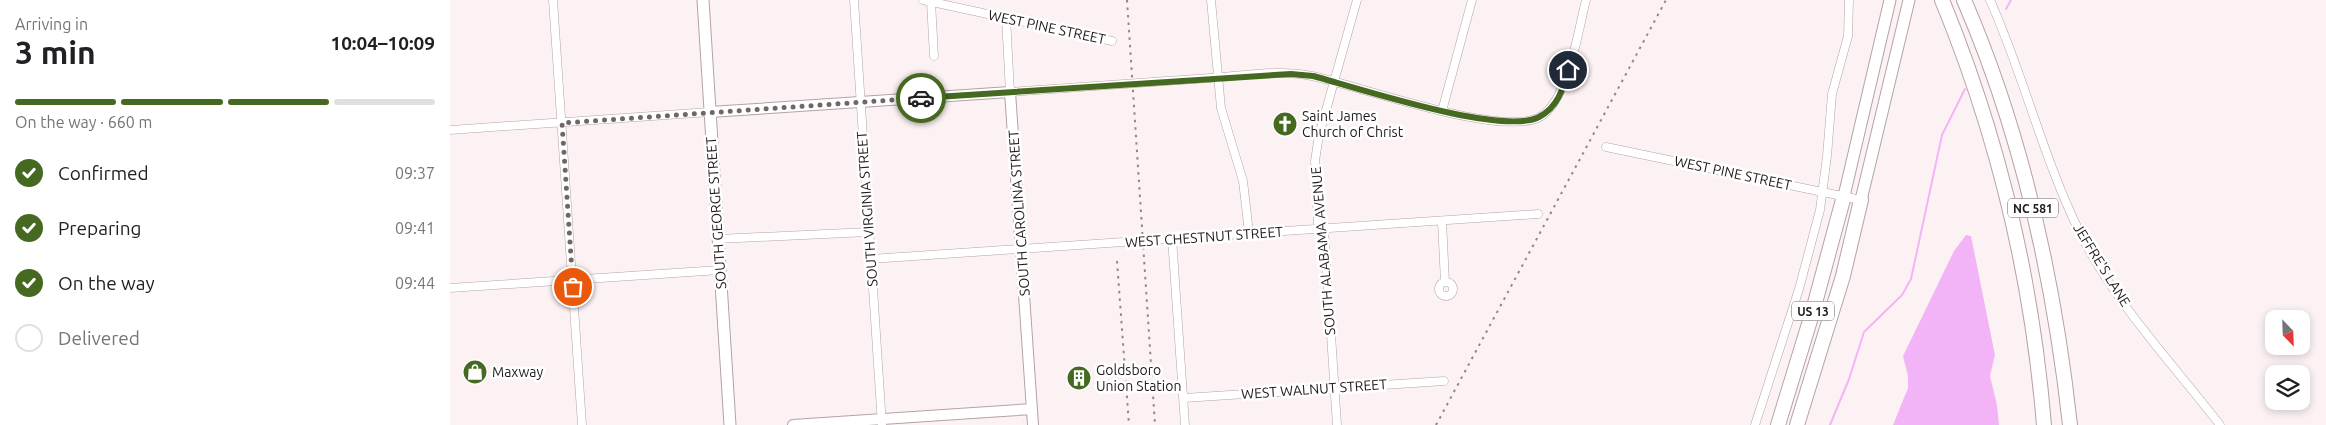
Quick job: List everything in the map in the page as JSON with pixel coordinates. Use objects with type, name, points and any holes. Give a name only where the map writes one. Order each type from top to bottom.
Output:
[{"type":"highway","name":"NC 581","points":[[1942,0],[1982,107],[2012,214],[2035,344],[2044,425]]},
{"type":"highway","name":"NC 581","points":[[1964,0],[1995,82],[2031,203],[2054,312],[2070,425]]},
{"type":"highway","name":"US 13","points":[[1778,425],[1812,314],[1844,196]]},
{"type":"highway","name":"US 13","points":[[1797,425],[1843,276],[1861,200]]},
{"type":"main road","name":"SOUTH GEORGE STREET","points":[[703,0],[730,425]]},
{"type":"main road","name":"US 13","points":[[1844,196],[1890,0]]},
{"type":"main road","name":"US 13","points":[[1861,200],[1909,0]]},
{"type":"street","points":[[553,0],[582,425]]},
{"type":"street","name":"SOUTH VIRGINIA STREET","points":[[854,0],[882,422]]},
{"type":"street","points":[[1211,0],[1224,122],[1243,181],[1249,233]]},
{"type":"street","name":"SOUTH ALABAMA AVENUE","points":[[1337,425],[1324,229],[1318,223],[1315,161],[1319,135],[1333,81],[1357,0]]},
{"type":"street","points":[[1442,111],[1472,0]]},
{"type":"street","points":[[450,130],[1291,74],[1333,81],[1442,111],[1516,123],[1531,120],[1547,112],[1556,102],[1563,87],[1586,0]]},
{"type":"street","points":[[1755,425],[1808,260],[1823,192],[1832,94],[1848,36],[1849,0]]},
{"type":"street","name":"JEFFRE'S LANE","points":[[1990,0],[2056,178],[2080,234],[2121,298],[2220,425]]},
{"type":"street","points":[[927,1],[934,56]]},
{"type":"street","name":"WEST PINE STREET","points":[[927,1],[942,2],[1112,41]]},
{"type":"street","name":"SOUTH CAROLINA STREET","points":[[1006,18],[1033,425]]},
{"type":"street","name":"WEST PINE STREET","points":[[1606,146],[1861,200]]},
{"type":"street","name":"WEST CHESTNUT STREET","points":[[870,259],[1538,214]]},
{"type":"street","points":[[1442,221],[1445,282]]},
{"type":"street","points":[[718,239],[868,232]]},
{"type":"street","points":[[1172,238],[1185,425]]},
{"type":"street","points":[[450,288],[720,270]]},
{"type":"street","name":"WEST WALNUT STREET","points":[[1184,398],[1444,381]]},
{"type":"street","points":[[793,425],[882,422],[1032,408]]},
{"type":"shaded area","points":[[1966,235],[1971,236],[1995,355],[1990,376],[1997,405],[1999,425],[1893,425],[1908,388],[1908,376],[1903,356],[1954,251]]},
{"type":"waterway","points":[[2006,9],[2011,0]]},
{"type":"waterway","points":[[1830,425],[1849,379],[1864,332],[1902,295],[1911,279],[1942,135],[1965,89]]},
{"type":"railway","points":[[1127,0],[1155,425]]},
{"type":"railway","points":[[1436,425],[1666,0]]},
{"type":"railway","points":[[1117,261],[1129,425]]},
{"type":"way so far","points":[[573,287],[562,123],[921,98]]},
{"type":"place","name":"Saint James Church of Christ","points":[[1285,124]]},
{"type":"place","name":"Maxway","points":[[475,372]]},
{"type":"place","name":"Goldsboro Union Station","points":[[1079,378]]},
{"type":"route","points":[[921,98],[1256,75],[1302,74],[1442,111],[1516,123],[1539,117],[1552,107],[1560,96],[1568,70]]}]
